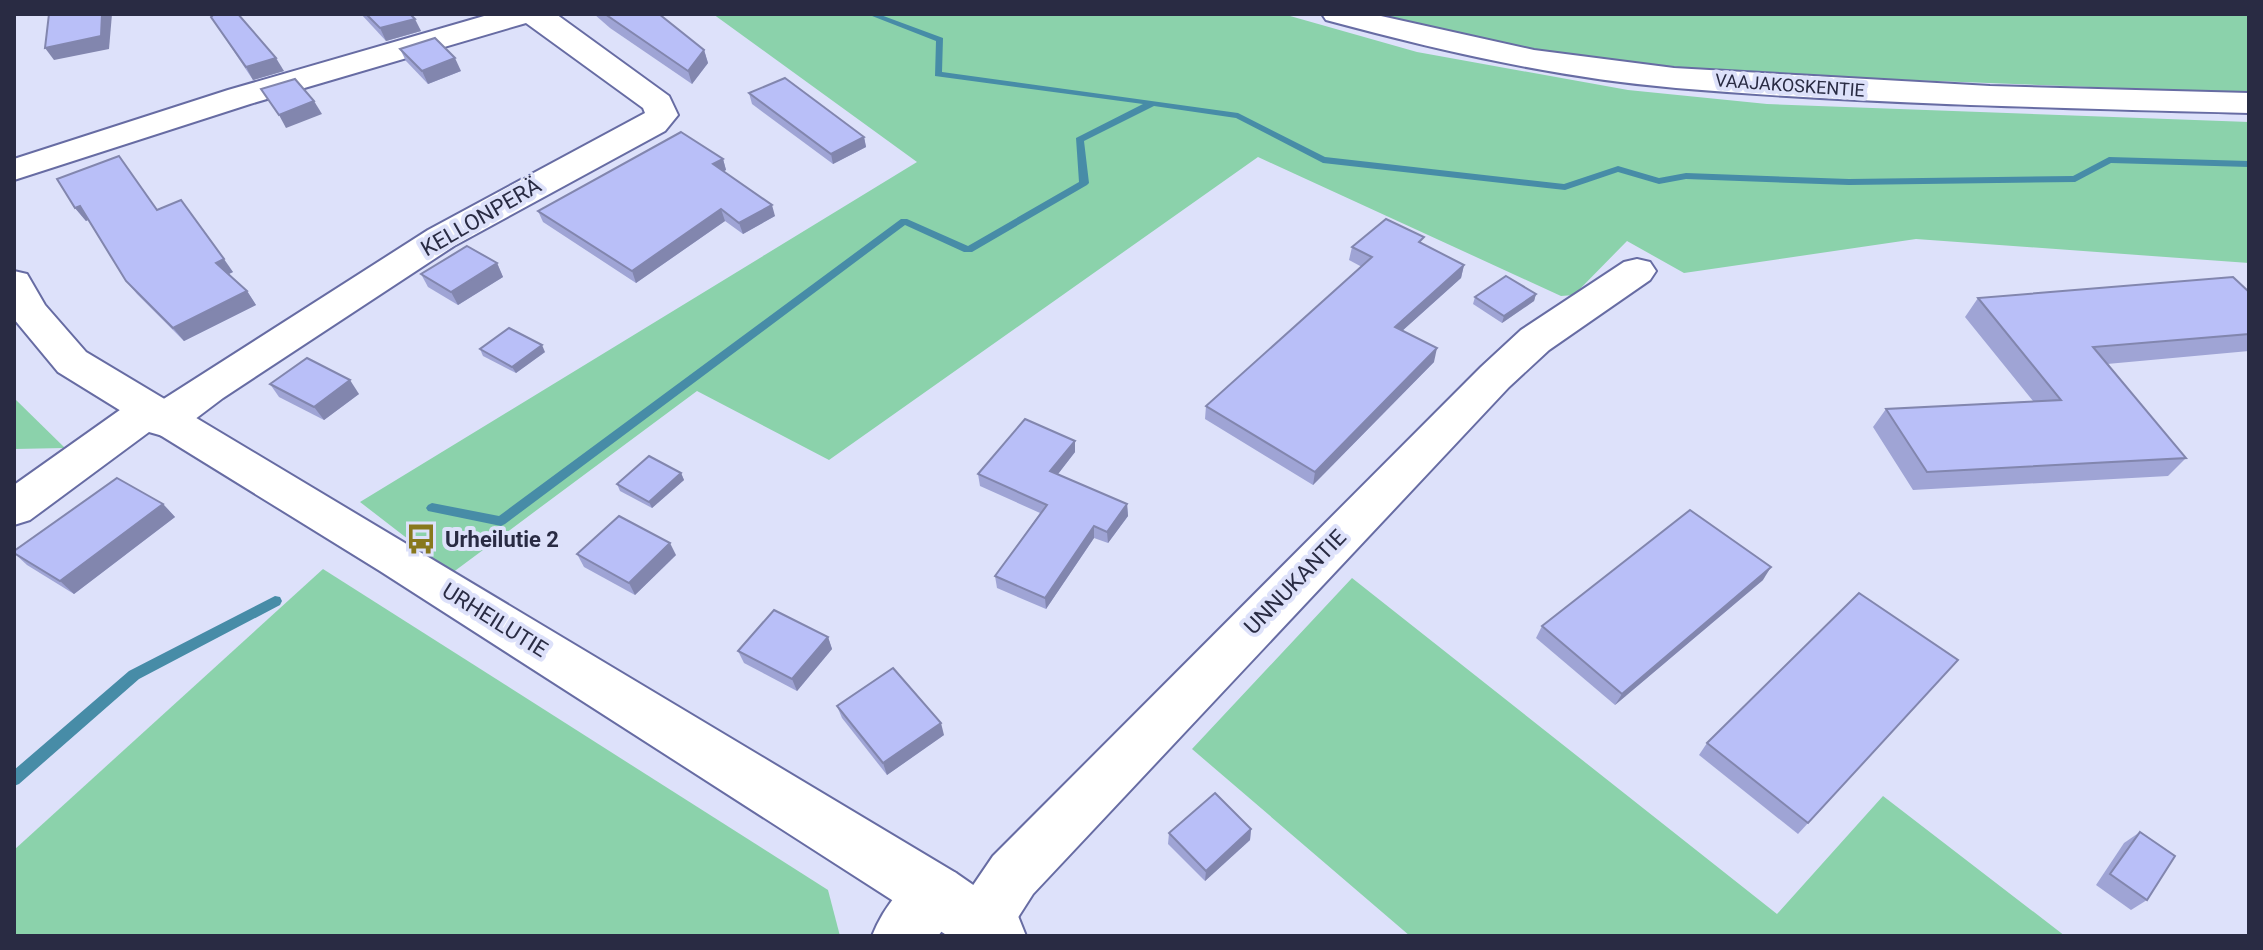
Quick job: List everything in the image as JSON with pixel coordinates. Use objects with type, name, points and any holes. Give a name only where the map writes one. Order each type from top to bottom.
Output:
[{"type":"street","name":"KELLONPERÄ","points":[[14,170],[239,97],[527,14],[543,19],[657,103],[662,115],[653,124],[441,238],[208,388],[156,416]]},
{"type":"street","name":"VAAJAKOSKENTIE","points":[[1337,14],[1424,37],[1534,59],[1674,78],[1990,96],[2249,103]]},
{"type":"street","name":"UNNUKANTIE","points":[[901,936],[971,917],[1495,377],[1535,340],[1637,271]]},
{"type":"street","name":"URHEILUTIE","points":[[14,283],[29,312],[72,362],[156,416],[396,558],[971,917]]},
{"type":"street","points":[[14,508],[156,416]]},
{"type":"green space","points":[[713,14],[1283,14],[1417,52],[1628,90],[1767,104],[2249,122],[2249,263],[1916,239],[1684,273],[1627,241],[1574,295],[1561,296],[1258,157],[829,460],[697,391],[452,573],[360,502],[917,162]]},
{"type":"green space","points":[[1366,14],[2249,14],[2249,93],[1675,71],[1540,54]]},
{"type":"green space","points":[[14,398],[65,448],[14,449]]},
{"type":"green space","points":[[323,569],[828,890],[840,936],[14,936],[14,850]]},
{"type":"green space","points":[[1352,578],[1777,914],[1883,796],[2065,936],[1410,936],[1192,749]]},
{"type":"building","points":[[49,14],[102,14],[101,36],[45,48]]},
{"type":"building","points":[[214,14],[238,14],[276,58],[246,67],[211,17]]},
{"type":"building","points":[[366,14],[410,14],[415,19],[380,28]]},
{"type":"building","points":[[605,14],[659,14],[704,50],[688,71]]},
{"type":"building","points":[[435,38],[455,58],[422,71],[400,49]]},
{"type":"building","points":[[785,78],[864,137],[831,154],[749,93]]},
{"type":"building","points":[[295,79],[314,101],[279,115],[261,89]]},
{"type":"building","points":[[681,132],[723,159],[713,164],[772,205],[739,223],[721,209],[632,271],[538,211]]},
{"type":"building","points":[[119,156],[157,210],[181,200],[224,259],[216,263],[247,291],[173,328],[126,281],[80,206],[75,208],[57,179]]},
{"type":"building","points":[[1386,219],[1424,237],[1419,242],[1464,265],[1395,327],[1437,348],[1315,472],[1206,406],[1372,257],[1352,247]]},
{"type":"building","points":[[467,246],[497,263],[451,292],[421,274]]},
{"type":"building","points":[[1506,276],[1536,294],[1504,316],[1475,297]]},
{"type":"building","points":[[2233,277],[2249,292],[2249,334],[2093,347],[2186,458],[1927,472],[1886,409],[2061,400],[1978,298]]},
{"type":"building","points":[[509,328],[542,345],[512,367],[480,349]]},
{"type":"building","points":[[307,358],[350,380],[314,407],[270,384]]},
{"type":"building","points":[[1025,419],[1075,441],[1050,471],[1127,504],[1107,532],[1094,526],[1045,598],[995,576],[1047,505],[978,474]]},
{"type":"building","points":[[649,456],[681,473],[649,502],[617,484]]},
{"type":"building","points":[[117,478],[163,504],[60,581],[14,553],[14,551]]},
{"type":"building","points":[[1690,510],[1771,567],[1622,694],[1542,626]]},
{"type":"building","points":[[619,516],[670,543],[629,583],[577,554]]},
{"type":"building","points":[[1859,593],[1958,660],[1808,823],[1707,743]]},
{"type":"building","points":[[774,610],[828,637],[792,679],[738,651]]},
{"type":"building","points":[[893,668],[941,723],[883,763],[837,706]]},
{"type":"building","points":[[1215,793],[1251,829],[1206,871],[1169,833]]},
{"type":"building","points":[[2140,832],[2175,856],[2147,900],[2110,874]]},
{"type":"waterway","points":[[871,14],[940,40],[938,74],[1153,103]]},
{"type":"waterway","points":[[432,508],[501,521],[904,221],[968,250],[1084,183],[1079,140],[1153,103]]},
{"type":"waterway","points":[[1153,103],[1238,116],[1323,160],[1565,187],[1618,169],[1659,181],[1686,176],[1849,182],[2075,179],[2109,160],[2249,164]]},
{"type":"waterway","points":[[14,779],[134,675],[275,601]]},
{"type":"place","name":"Urheilutie 2","points":[[421,539]]}]
